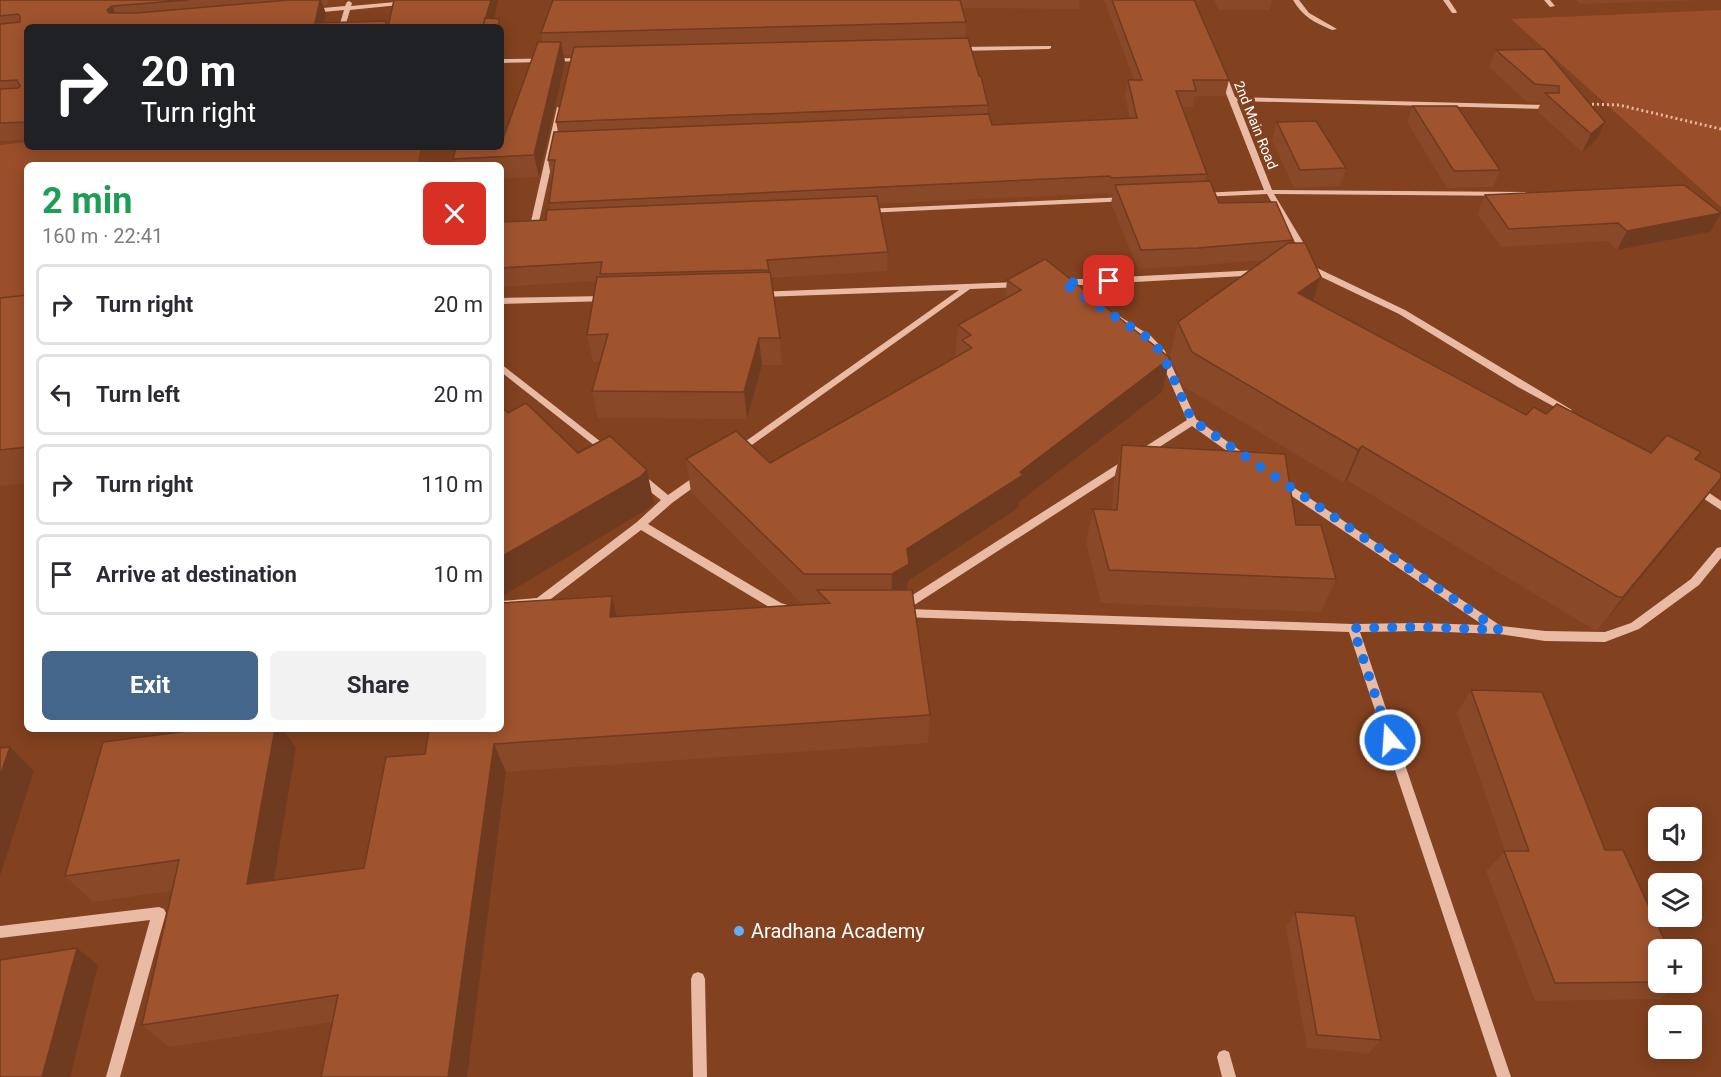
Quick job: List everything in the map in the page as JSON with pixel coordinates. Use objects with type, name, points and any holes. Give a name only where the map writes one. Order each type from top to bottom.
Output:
[{"type":"street","points":[[1296,0],[1299,7],[1312,19],[1334,29]]},
{"type":"street","points":[[1446,0],[1454,12]]},
{"type":"street","points":[[303,11],[349,4],[417,2]]},
{"type":"street","points":[[343,24],[349,4]]},
{"type":"street","points":[[954,50],[1049,47]]},
{"type":"street","points":[[569,70],[572,59]]},
{"type":"street","points":[[504,62],[596,59]]},
{"type":"street","name":"2nd Main Road","points":[[1219,66],[1269,192],[1314,270]]},
{"type":"street","points":[[1232,99],[1546,107]]},
{"type":"street","points":[[534,226],[562,102]]},
{"type":"street","points":[[551,144],[563,144]]},
{"type":"street","points":[[1186,196],[1269,192],[1541,194]]},
{"type":"street","points":[[854,211],[1139,198]]},
{"type":"street","points":[[523,226],[545,226]]},
{"type":"street","points":[[1290,271],[1314,270],[1402,312],[1521,385],[1574,413]]},
{"type":"street","points":[[1051,284],[1266,272]]},
{"type":"street","points":[[1063,283],[1082,296]]},
{"type":"street","points":[[752,294],[1027,285]]},
{"type":"street","points":[[726,459],[967,288]]},
{"type":"street","points":[[504,301],[621,298]]},
{"type":"street","points":[[1110,314],[1148,338],[1162,353],[1192,420],[1250,462]]},
{"type":"street","points":[[504,369],[612,456]]},
{"type":"street","points":[[1192,420],[894,613],[1353,628],[1419,627],[1499,630],[1545,636],[1605,637],[1635,626],[1695,582],[1721,551]]},
{"type":"street","points":[[631,471],[668,500]]},
{"type":"street","points":[[504,605],[539,602],[641,525],[668,500],[706,473]]},
{"type":"street","points":[[1269,475],[1499,630]]},
{"type":"street","points":[[1684,480],[1721,506]]},
{"type":"street","points":[[641,525],[778,607],[797,612]]},
{"type":"street","points":[[1353,628],[1504,1077]]},
{"type":"street","points":[[0,932],[159,913],[113,1077]]},
{"type":"street","points":[[698,979],[700,1077]]},
{"type":"street","points":[[1224,1057],[1229,1077]]},
{"type":"path","points":[[1546,107],[1593,103],[1619,105],[1721,129]]},
{"type":"shaded area","points":[[1721,10],[1721,207],[1511,19]]},
{"type":"shaded area","points":[[24,142],[24,150],[420,150],[418,162],[24,162],[24,323],[0,327],[0,145]]},
{"type":"building","points":[[0,0],[188,0],[112,6],[107,10],[109,13],[136,13],[289,0],[320,0],[315,23],[386,21],[386,24],[24,24],[24,122],[0,123],[0,89],[20,86],[17,80],[0,81],[0,24],[20,22],[20,16],[18,14],[0,16]]},
{"type":"building","points":[[394,0],[491,0],[484,24],[389,24]]},
{"type":"building","points":[[553,0],[960,0],[966,22],[541,33]]},
{"type":"building","points":[[1112,0],[1194,0],[1229,80],[1193,80],[1196,91],[1176,91],[1207,174],[1111,178],[1110,176],[549,203],[555,160],[548,160],[554,132],[989,114],[992,125],[1137,118],[1128,80],[1142,80]]},
{"type":"building","points":[[485,18],[499,19],[499,24],[484,24]]},
{"type":"building","points":[[968,38],[988,105],[556,122],[574,47]]},
{"type":"building","points":[[538,42],[561,42],[534,155],[453,159],[455,150],[504,150],[504,136]]},
{"type":"building","points":[[1544,49],[1605,122],[1591,134],[1545,93],[1559,93],[1559,86],[1535,84],[1496,50]]},
{"type":"building","points":[[1413,106],[1457,106],[1500,170],[1454,171]]},
{"type":"building","points":[[1316,121],[1346,168],[1300,170],[1277,122]]},
{"type":"building","points":[[1210,181],[1219,203],[1276,202],[1293,240],[1141,250],[1115,185]]},
{"type":"building","points":[[1684,185],[1721,213],[1627,231],[1618,223],[1509,229],[1485,195]]},
{"type":"building","points":[[877,196],[888,252],[767,260],[769,270],[600,274],[602,262],[504,268],[504,222],[546,220],[547,210]]},
{"type":"building","points":[[1288,243],[1305,243],[1321,277],[1298,293],[1526,415],[1534,407],[1546,414],[1557,404],[1651,453],[1667,435],[1701,452],[1695,459],[1721,473],[1721,478],[1623,597],[1618,597],[1362,446],[1358,450],[1192,352],[1178,322]]},
{"type":"building","points":[[1045,259],[1170,358],[1020,472],[1023,475],[907,549],[909,564],[892,574],[804,574],[686,459],[736,431],[770,463],[972,348],[962,340],[971,335],[958,325],[1021,290],[1007,280]]},
{"type":"building","points":[[770,272],[780,338],[759,338],[744,392],[592,391],[608,334],[587,335],[597,277]]},
{"type":"building","points":[[24,295],[24,447],[0,450],[0,298]]},
{"type":"building","points":[[526,403],[578,453],[610,436],[647,470],[640,477],[504,555],[504,409],[508,413]]},
{"type":"building","points":[[1122,445],[1285,454],[1296,525],[1321,525],[1336,579],[1109,570],[1093,509],[1117,510]]},
{"type":"building","points":[[817,590],[912,590],[930,715],[494,744],[448,1077],[321,1077],[338,995],[142,1025],[179,860],[65,876],[103,742],[181,732],[274,732],[247,884],[364,868],[386,757],[425,754],[429,732],[504,732],[504,603],[612,596],[610,617],[830,603]]},
{"type":"building","points":[[1471,690],[1542,692],[1605,850],[1623,850],[1648,904],[1648,927],[1658,927],[1664,939],[1648,939],[1648,982],[1555,983],[1504,851],[1529,851]]},
{"type":"building","points":[[10,747],[0,776],[0,748]]},
{"type":"building","points":[[1295,912],[1355,916],[1381,1040],[1317,1035]]},
{"type":"building","points":[[77,948],[42,1077],[0,1077],[0,960]]},
{"type":"place","name":"Aradhana Academy","points":[[739,931]]},
{"type":"route","points":[[1109,281],[1063,283],[1148,338],[1162,353],[1192,420],[1499,630],[1419,627],[1353,628],[1390,740]]}]
